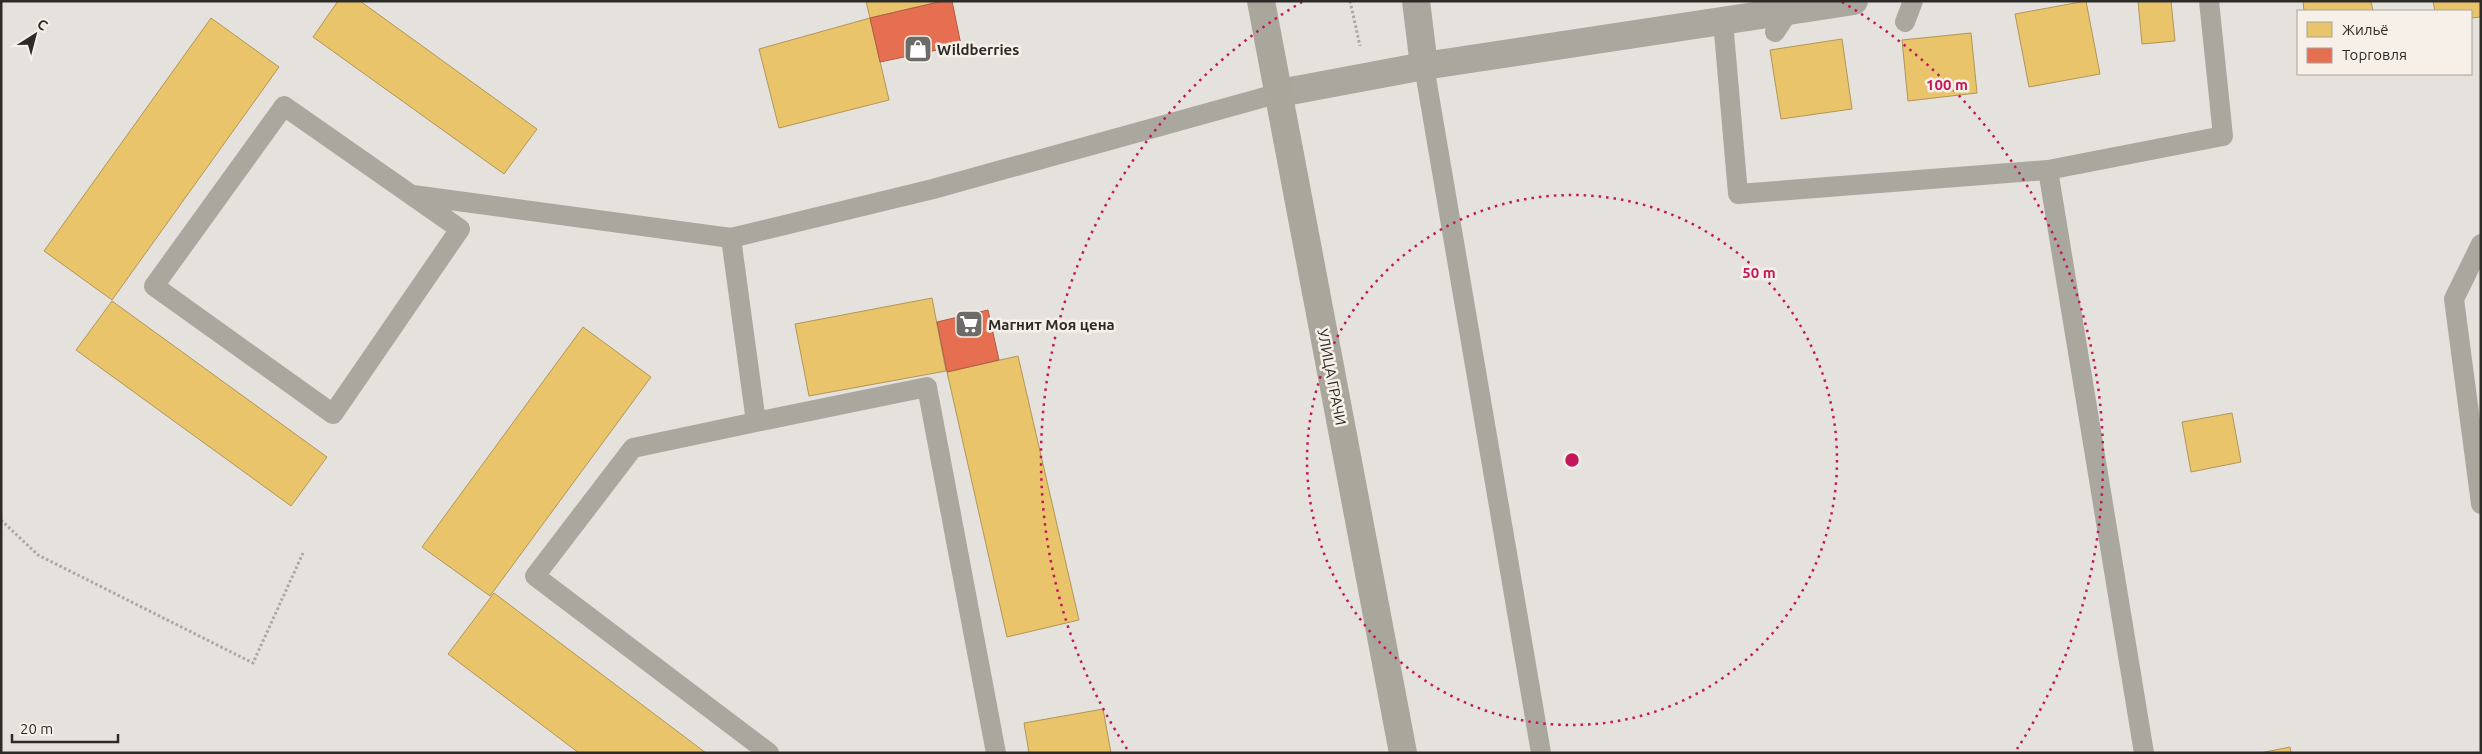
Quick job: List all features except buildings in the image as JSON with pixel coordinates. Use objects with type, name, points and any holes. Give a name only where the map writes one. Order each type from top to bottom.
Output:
[{"type":"street","name":"УЛИЦА ГРАЧИ","points":[[1261,1],[1280,93],[1403,753]]},
{"type":"street","points":[[1416,1],[1424,66]]},
{"type":"street","points":[[1280,93],[1424,66],[1723,21],[1782,22],[1854,1]]},
{"type":"lane","points":[[1905,22],[1913,1]]},
{"type":"lane","points":[[1723,21],[1738,194],[2048,170],[2224,136],[2209,1]]},
{"type":"lane","points":[[1424,66],[1541,753]]},
{"type":"lane","points":[[410,194],[460,229],[333,414],[154,286],[284,106],[410,194],[731,238],[932,189],[1280,93]]},
{"type":"lane","points":[[2048,170],[2144,753]]},
{"type":"lane","points":[[731,238],[756,422]]},
{"type":"lane","points":[[2481,244],[2454,299],[2475,412],[2481,504]]},
{"type":"lane","points":[[769,753],[535,576],[633,448],[927,387],[996,753]]},
{"type":"path","points":[[1350,1],[1366,76]]},
{"type":"path","points":[[1,520],[38,555],[254,663],[303,553]]},
{"type":"place","name":"Wildberries","points":[[918,49]]},
{"type":"place","name":"Магнит Моя цена","points":[[969,324]]}]
